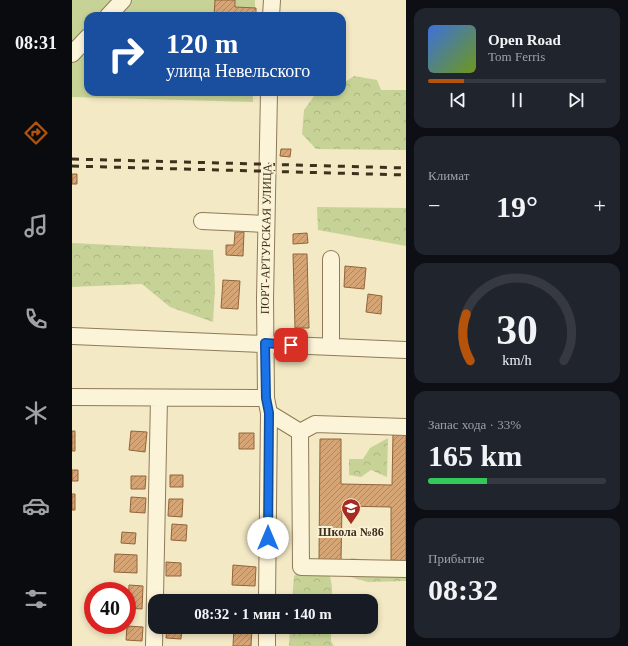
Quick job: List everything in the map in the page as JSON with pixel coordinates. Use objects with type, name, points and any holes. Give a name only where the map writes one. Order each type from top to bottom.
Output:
[{"type":"street","points":[[112,12],[123,0]]},
{"type":"street","points":[[271,12],[272,0]]},
{"type":"street","points":[[72,54],[84,41]]},
{"type":"street","name":"ПОРТ-АРТУРСКАЯ УЛИЦА","points":[[267,594],[267,406],[265,343],[269,96]]},
{"type":"street","points":[[202,221],[266,224]]},
{"type":"street","points":[[331,259],[331,347]]},
{"type":"street","points":[[72,336],[406,350]]},
{"type":"street","points":[[72,397],[159,398],[267,406],[300,432]]},
{"type":"street","points":[[154,646],[159,398]]},
{"type":"street","points":[[300,432],[315,424],[406,427]]},
{"type":"street","points":[[300,432],[301,567],[406,569]]},
{"type":"street","points":[[267,634],[267,646]]},
{"type":"green space","points":[[72,0],[255,0],[255,12],[84,12],[84,96],[253,96],[253,102],[72,97]]},
{"type":"green space","points":[[354,76],[377,80],[381,90],[406,90],[406,150],[316,149],[302,134],[304,110],[314,96],[346,96],[346,81]]},
{"type":"green space","points":[[317,207],[406,208],[406,246],[318,230]]},
{"type":"green space","points":[[72,243],[213,250],[215,288],[213,322],[170,307],[142,284],[72,287]]},
{"type":"green space","points":[[388,438],[387,477],[371,470],[361,477],[349,475],[349,459],[363,459],[370,448]]},
{"type":"green space","points":[[351,558],[406,564],[406,581],[368,582],[343,575]]},
{"type":"green space","points":[[305,565],[329,570],[332,594],[293,594],[294,576]]},
{"type":"green space","points":[[290,634],[331,634],[331,641],[334,646],[289,646]]},
{"type":"building","points":[[215,0],[235,0],[235,7],[256,8],[256,12],[214,12]]},
{"type":"building","points":[[281,149],[291,149],[290,157],[280,156]]},
{"type":"building","points":[[72,174],[77,174],[77,184],[72,184]]},
{"type":"building","points":[[235,232],[244,232],[243,256],[226,255],[226,245],[234,245]]},
{"type":"building","points":[[307,233],[308,243],[293,244],[293,234]]},
{"type":"building","points":[[293,254],[307,254],[309,328],[295,328]]},
{"type":"building","points":[[345,266],[366,268],[364,289],[344,287]]},
{"type":"building","points":[[223,280],[240,281],[238,309],[221,308]]},
{"type":"building","points":[[368,294],[382,296],[381,314],[366,312]]},
{"type":"building","points":[[72,431],[75,431],[75,451],[72,451]]},
{"type":"building","points":[[131,431],[147,432],[145,452],[129,450]]},
{"type":"building","points":[[239,433],[254,433],[254,449],[239,449]]},
{"type":"building","points":[[393,433],[406,433],[406,561],[391,560],[391,507],[342,506],[341,561],[319,561],[320,439],[341,439],[341,484],[392,485]]},
{"type":"building","points":[[72,470],[78,470],[78,481],[72,481]]},
{"type":"building","points":[[170,475],[183,475],[183,487],[170,487]]},
{"type":"building","points":[[131,476],[146,476],[145,489],[131,489]]},
{"type":"building","points":[[72,494],[75,494],[75,510],[72,510]]},
{"type":"building","points":[[131,497],[146,498],[145,513],[130,512]]},
{"type":"building","points":[[169,499],[183,499],[182,517],[168,516]]},
{"type":"building","points":[[172,524],[187,525],[186,541],[171,540]]},
{"type":"building","points":[[122,532],[136,533],[135,544],[121,543]]},
{"type":"building","points":[[115,554],[137,555],[137,573],[114,572]]},
{"type":"building","points":[[166,562],[181,563],[181,576],[166,576]]},
{"type":"building","points":[[233,565],[256,567],[255,586],[232,585]]},
{"type":"building","points":[[136,586],[143,586],[142,609],[136,609]]},
{"type":"building","points":[[136,627],[143,627],[142,641],[126,640],[126,634],[136,634]]},
{"type":"building","points":[[166,634],[181,634],[181,639],[166,638]]},
{"type":"building","points":[[234,634],[252,634],[251,646],[233,646]]},
{"type":"railway","points":[[72,159],[406,168]]},
{"type":"railway","points":[[72,166],[406,175]]},
{"type":"place","name":"Школа №86","points":[[351,525]]},
{"type":"route","points":[[268,538],[269,413],[266,398],[265,343],[291,345]]}]
